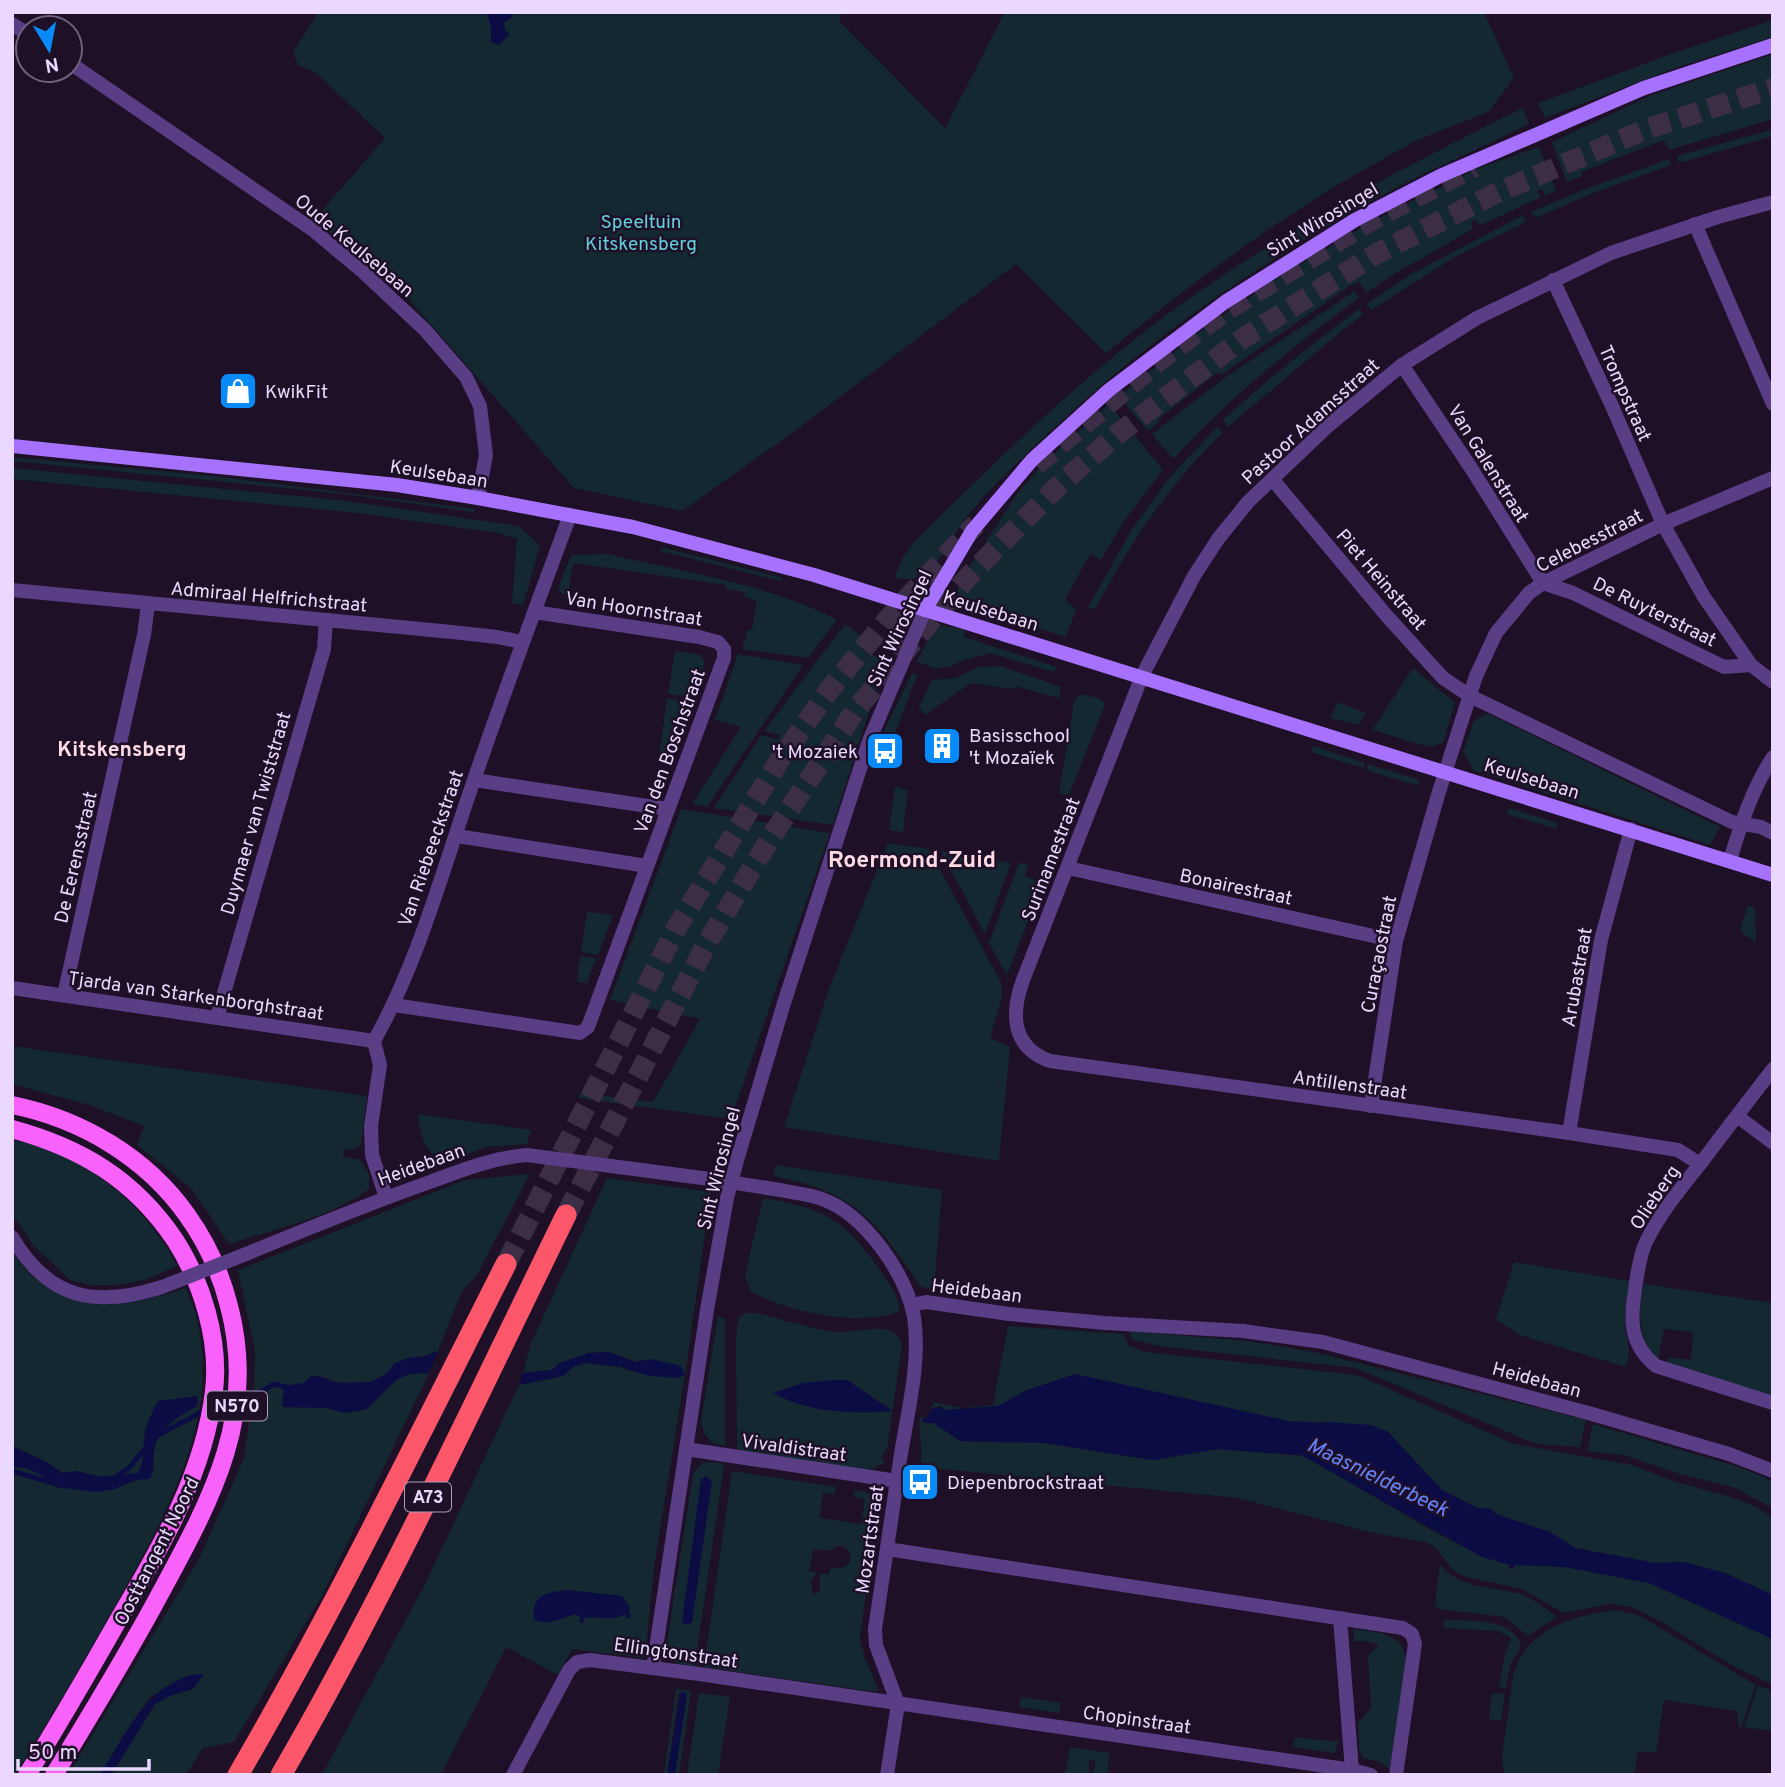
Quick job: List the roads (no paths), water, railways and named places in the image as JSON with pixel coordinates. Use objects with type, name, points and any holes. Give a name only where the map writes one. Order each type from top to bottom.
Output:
[{"type":"highway","name":"A73","points":[[281,1775],[381,1592],[566,1215]]},
{"type":"highway","name":"A73","points":[[238,1775],[286,1692],[368,1538],[506,1264]]},
{"type":"main road","name":"Oosttangent Noord","points":[[12,1105],[69,1122],[95,1134],[141,1165],[171,1195],[206,1245],[221,1278],[232,1316],[240,1368],[239,1399],[232,1432],[200,1518],[134,1642],[54,1775]]},
{"type":"main road","name":"Oosttangent Noord","points":[[12,1129],[76,1151],[125,1183],[148,1205],[177,1244],[197,1282],[215,1358],[215,1389],[209,1422],[187,1491],[127,1605],[27,1775]]},
{"type":"street","name":"Sint Wirosingel","points":[[653,1668],[716,1256],[727,1198],[741,1146],[869,741],[925,610],[972,531],[1032,460],[1109,390],[1225,302],[1355,220],[1440,176],[1644,88],[1773,45]]},
{"type":"street","name":"Oude Keulsebaan","points":[[84,73],[313,230],[425,330],[466,377],[480,407],[486,455],[478,498]]},
{"type":"street","name":"Pastoor Adamsstraat","points":[[1142,676],[1194,576],[1218,539],[1248,502],[1329,425],[1402,365],[1477,317],[1611,253],[1695,224],[1773,202]]},
{"type":"street","points":[[1695,224],[1773,404]]},
{"type":"street","name":"Trompstraat","points":[[1553,279],[1663,524]]},
{"type":"street","name":"Van Galenstraat","points":[[1402,365],[1471,467],[1543,583]]},
{"type":"street","name":"Keulsebaan","points":[[12,446],[397,485],[633,527],[761,560],[1142,676],[1773,875]]},
{"type":"street","name":"Celebesstraat","points":[[1446,772],[1476,676],[1496,633],[1529,593],[1543,583],[1663,524],[1773,478]]},
{"type":"street","name":"Piet Heinstraat","points":[[1273,480],[1434,669],[1470,696]]},
{"type":"street","name":"Van Riebeeckstraat","points":[[374,1041],[394,1005],[457,836],[522,642],[570,515]]},
{"type":"street","name":"De Ruyterstraat","points":[[1663,524],[1704,597],[1751,665],[1773,682]]},
{"type":"street","name":"De Ruyterstraat","points":[[1543,583],[1573,593],[1724,667],[1751,665]]},
{"type":"street","name":"Admiraal Helfrichstraat","points":[[12,590],[497,637],[522,642]]},
{"type":"street","name":"De Eerensstraat","points":[[64,995],[144,635],[148,604]]},
{"type":"street","name":"Van Hoornstraat","points":[[534,612],[699,637],[718,642],[724,649]]},
{"type":"street","name":"Duymaer van Twiststraat","points":[[217,1017],[324,649],[326,620]]},
{"type":"street","name":"Van den Boschstraat","points":[[394,1005],[580,1033],[587,1027],[720,669],[724,649]]},
{"type":"street","name":"Surinamestraat","points":[[1015,1018],[1019,992],[1142,676]]},
{"type":"street","name":"Keulsebaan","points":[[1470,696],[1732,822],[1761,827],[1773,833]]},
{"type":"street","points":[[1730,860],[1741,824],[1762,774],[1773,757]]},
{"type":"street","name":"Curaçaostraat","points":[[1371,1106],[1396,941],[1446,772]]},
{"type":"street","points":[[474,780],[668,809]]},
{"type":"street","name":"Arubastraat","points":[[1569,1133],[1601,940],[1631,829]]},
{"type":"street","points":[[457,836],[647,866]]},
{"type":"street","name":"Bonairestraat","points":[[1068,868],[1396,941]]},
{"type":"street","name":"Tjarda van Starkenborghstraat","points":[[12,988],[374,1041]]},
{"type":"street","name":"Antillenstraat","points":[[1015,1018],[1024,1043],[1033,1053],[1050,1061],[1678,1150],[1700,1164]]},
{"type":"street","points":[[374,1041],[380,1065],[371,1126],[372,1155],[386,1197]]},
{"type":"street","name":"Olieberg","points":[[1773,1069],[1671,1201],[1645,1244],[1633,1305],[1634,1335],[1644,1356],[1656,1366],[1773,1403]]},
{"type":"street","points":[[1737,1116],[1773,1143]]},
{"type":"street","name":"Heidebaan","points":[[12,1237],[33,1267],[63,1290],[95,1298],[116,1298],[162,1287],[386,1197],[482,1162],[527,1156],[710,1179],[823,1199],[848,1215],[871,1235],[891,1260],[904,1283],[911,1305],[926,1302],[1037,1317],[1243,1331],[1323,1342],[1592,1414],[1729,1454],[1773,1471]]},
{"type":"street","name":"Mozartstraat","points":[[887,1775],[898,1704],[876,1645],[875,1629],[914,1366],[911,1305]]},
{"type":"street","name":"Vivaldistraat","points":[[686,1448],[897,1481]]},
{"type":"street","points":[[887,1549],[1403,1628],[1412,1634],[1415,1644],[1396,1775]]},
{"type":"street","points":[[1340,1618],[1352,1770]]},
{"type":"street","name":"Ellingtonstraat","points":[[513,1775],[572,1665],[590,1660],[898,1704]]},
{"type":"street","name":"Chopinstraat","points":[[898,1704],[1352,1770],[1371,1775]]},
{"type":"water","points":[[487,12],[513,12],[512,17],[504,23],[505,30],[510,34],[499,45],[491,42]]},
{"type":"water","points":[[435,1351],[437,1353],[429,1373],[409,1374],[396,1380],[367,1409],[346,1413],[327,1408],[282,1407],[284,1386],[303,1383],[312,1376],[323,1377],[334,1383],[371,1382],[386,1374],[395,1363],[428,1356]]},
{"type":"water","points":[[608,1352],[635,1362],[651,1359],[681,1366],[685,1375],[677,1378],[649,1376],[621,1367],[585,1363],[573,1367],[563,1376],[519,1385],[523,1373],[552,1370],[560,1363],[588,1353]]},
{"type":"water","points":[[1075,1374],[1288,1421],[1371,1425],[1388,1432],[1442,1490],[1478,1508],[1491,1509],[1496,1514],[1550,1532],[1575,1548],[1655,1563],[1684,1562],[1725,1573],[1773,1595],[1773,1639],[1649,1583],[1565,1567],[1515,1565],[1510,1568],[1509,1565],[1482,1557],[1301,1455],[1218,1449],[1153,1460],[1044,1443],[960,1441],[928,1419],[930,1410],[941,1407],[944,1410],[998,1406],[1027,1390]]},
{"type":"water","points":[[847,1380],[893,1411],[832,1411],[801,1405],[773,1393],[803,1383]]},
{"type":"water","points":[[197,1396],[197,1406],[176,1419],[159,1436],[149,1479],[135,1480],[115,1489],[96,1492],[56,1487],[43,1476],[26,1468],[12,1467],[12,1446],[48,1463],[62,1473],[76,1471],[101,1477],[138,1473],[143,1458],[146,1429],[158,1401]]},
{"type":"water","points":[[706,1476],[712,1482],[692,1622],[686,1625],[682,1622],[701,1479]]},
{"type":"water","points":[[569,1590],[622,1596],[630,1608],[631,1617],[627,1619],[625,1614],[610,1618],[584,1618],[583,1623],[579,1622],[580,1617],[575,1614],[550,1622],[534,1619],[538,1599],[548,1593]]},
{"type":"water","points":[[204,1674],[193,1689],[172,1695],[155,1704],[111,1775],[100,1775],[128,1728],[150,1700],[178,1680]]},
{"type":"water","points":[[681,1691],[687,1694],[675,1775],[667,1775]]},
{"type":"waterway","name":"Maasnielderbeek","points":[[258,1393],[274,1384],[290,1388]]},
{"type":"waterway","name":"Maasnielderbeek","points":[[156,1436],[202,1412]]},
{"type":"waterway","name":"Maasnielderbeek","points":[[925,1420],[939,1421]]},
{"type":"waterway","name":"Maasnielderbeek","points":[[114,1478],[129,1468],[147,1446]]},
{"type":"waterway","name":"Maasnielderbeek","points":[[12,1471],[56,1484]]},
{"type":"tunnel","points":[[566,1215],[707,943],[773,834],[857,708],[968,577],[1057,487],[1119,433],[1245,337],[1374,255],[1498,192],[1647,129],[1773,88]]},
{"type":"tunnel","points":[[1036,465],[1159,361],[1227,310],[1372,220],[1474,167]]},
{"type":"tunnel","points":[[506,1264],[677,927],[781,758],[830,689],[888,619],[976,524]]},
{"type":"place","name":"KwikFit","points":[[238,391]]},
{"type":"place","name":"Basisschool 't Mozaïek","points":[[942,746]]},
{"type":"place","name":"'t Mozaiek","points":[[885,751]]},
{"type":"place","name":"Diepenbrockstraat","points":[[920,1482]]},
{"type":"district","name":"Kitskensberg","points":[[122,749]]},
{"type":"district","name":"Roermond-Zuid","points":[[912,859]]},
{"type":"park label","name":"Speeltuin Kitskensberg","points":[[641,232]]}]
